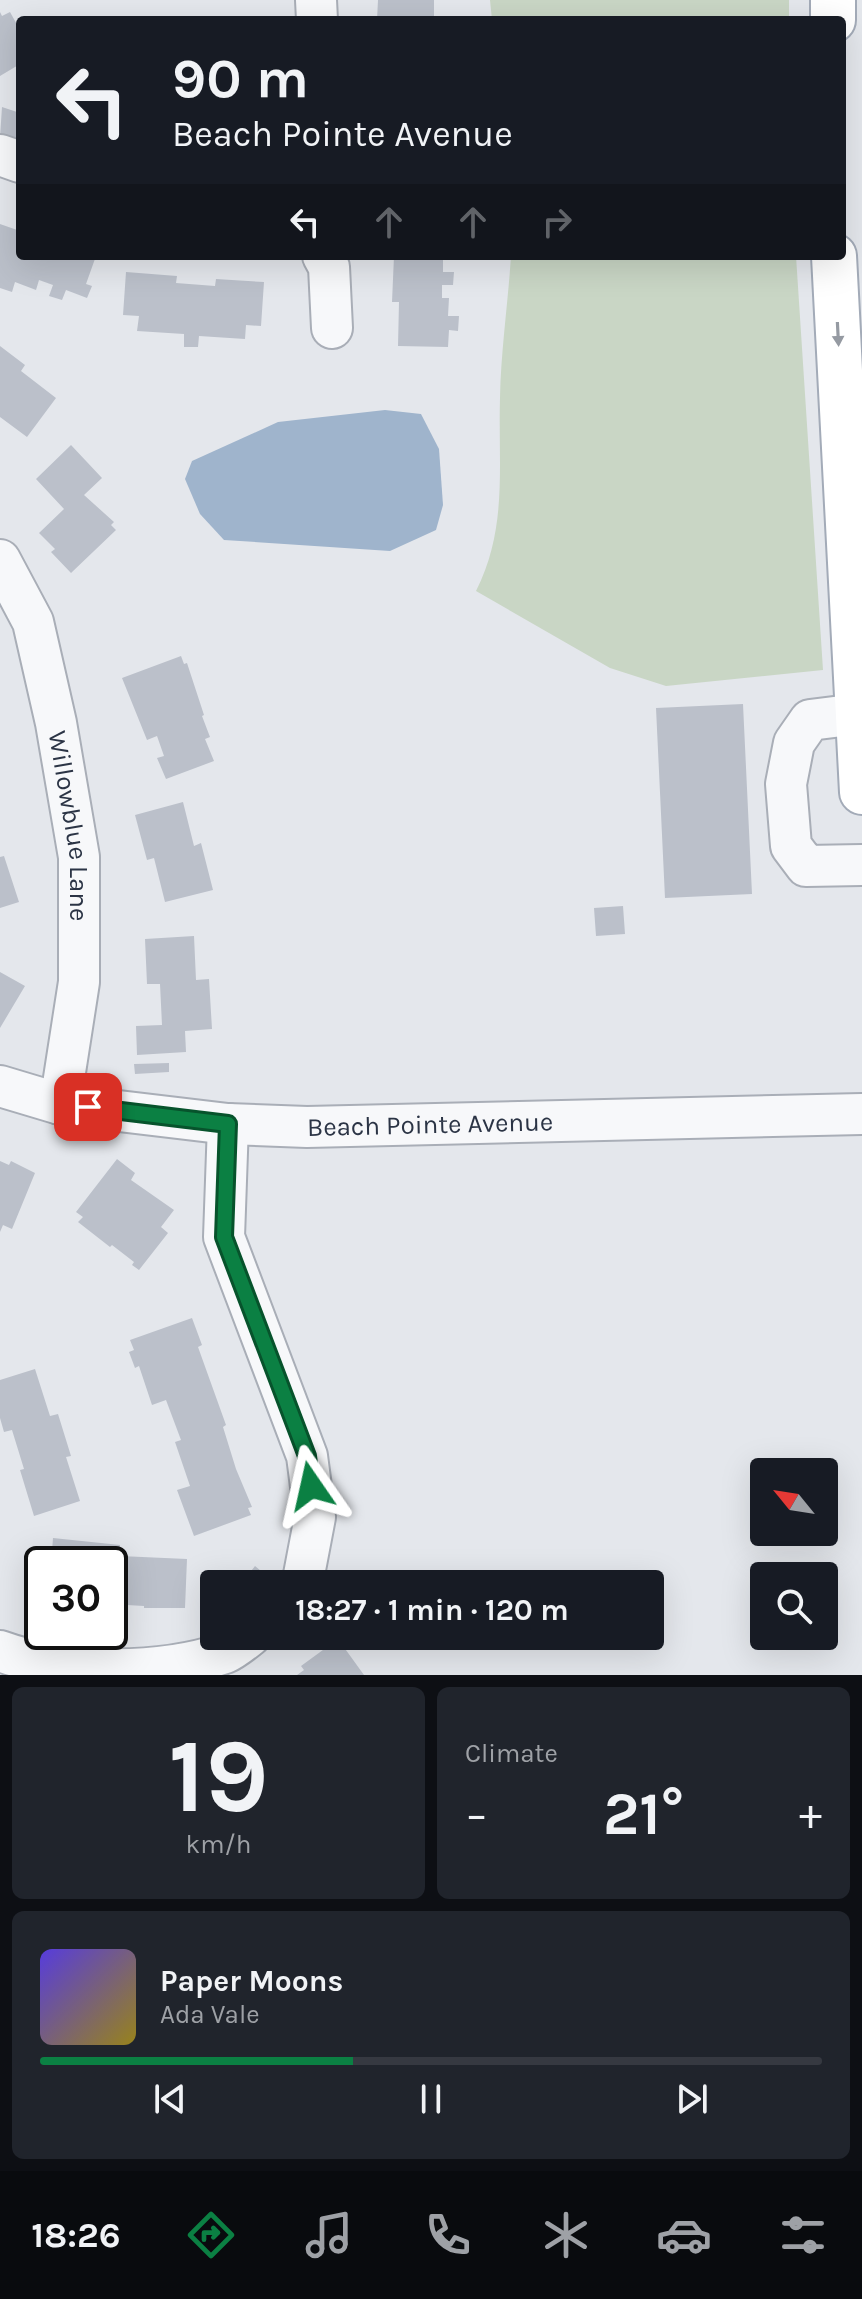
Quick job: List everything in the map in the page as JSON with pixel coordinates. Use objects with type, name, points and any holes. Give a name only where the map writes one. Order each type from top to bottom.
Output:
[{"type":"main road","points":[[834,260],[862,792]]},
{"type":"street","points":[[325,260],[329,267],[332,328]]},
{"type":"street","name":"Willowblue Lane","points":[[0,560],[33,622],[56,723],[79,857],[79,982],[60,1104]]},
{"type":"street","points":[[858,714],[810,720],[794,743],[786,784],[791,846],[806,866],[862,865]]},
{"type":"street","name":"Beach Pointe Avenue","points":[[0,1086],[60,1104],[228,1124],[307,1127],[862,1114]]},
{"type":"street","points":[[228,1124],[224,1237],[307,1456],[315,1517],[305,1570]]},
{"type":"street","points":[[0,1651],[32,1664],[103,1674],[168,1671],[230,1650]]},
{"type":"green space","points":[[490,0],[789,0],[789,16],[492,16]]},
{"type":"green space","points":[[511,260],[796,260],[823,670],[666,686],[610,668],[476,591],[493,544],[497,520],[501,380]]},
{"type":"water","points":[[385,410],[421,414],[439,449],[443,505],[436,530],[390,551],[224,540],[200,514],[185,479],[192,461],[278,422]]},
{"type":"building","points":[[378,0],[434,0],[434,16],[377,16]]},
{"type":"building","points":[[0,12],[2,16],[10,12],[16,23],[16,66],[0,76]]},
{"type":"building","points":[[2,107],[16,112],[16,143],[0,137]]},
{"type":"building","points":[[0,224],[16,230],[16,260],[95,260],[86,284],[92,286],[87,298],[66,290],[62,300],[49,296],[53,285],[39,280],[36,290],[15,282],[12,292],[0,288]]},
{"type":"building","points":[[394,260],[443,260],[443,272],[454,272],[453,285],[442,285],[442,298],[449,298],[448,316],[459,316],[458,331],[449,330],[448,347],[398,346],[399,302],[392,302]]},
{"type":"building","points":[[126,272],[177,276],[176,283],[215,286],[216,279],[264,282],[261,326],[246,325],[245,339],[199,336],[198,347],[184,347],[184,334],[137,331],[139,316],[123,315]]},
{"type":"building","points":[[0,346],[25,365],[21,371],[56,398],[27,437],[0,417]]},
{"type":"building","points":[[71,445],[102,478],[84,495],[114,522],[111,525],[116,530],[71,573],[51,552],[55,549],[39,533],[64,509],[36,479]]},
{"type":"building","points":[[181,656],[184,664],[187,663],[204,715],[210,737],[205,739],[214,761],[166,779],[157,758],[164,756],[157,736],[147,740],[122,678]]},
{"type":"building","points":[[743,704],[752,894],[665,898],[656,708]]},
{"type":"building","points":[[183,802],[194,846],[201,843],[213,890],[165,902],[154,858],[147,860],[135,815]]},
{"type":"building","points":[[4,856],[19,902],[0,908],[0,857]]},
{"type":"building","points":[[623,906],[625,934],[596,936],[594,908]]},
{"type":"building","points":[[194,936],[196,980],[209,979],[212,1029],[185,1031],[186,1052],[137,1055],[136,1026],[162,1025],[160,984],[147,984],[145,939]]},
{"type":"building","points":[[0,972],[25,986],[0,1028]]},
{"type":"building","points":[[169,1063],[169,1072],[135,1074],[134,1064]]},
{"type":"building","points":[[117,1159],[135,1173],[131,1180],[174,1210],[161,1227],[168,1233],[139,1270],[132,1265],[134,1262],[78,1222],[83,1217],[76,1212]]},
{"type":"building","points":[[0,1161],[9,1165],[11,1161],[35,1173],[12,1229],[3,1225],[0,1232]]},
{"type":"building","points":[[192,1318],[202,1345],[198,1347],[226,1425],[223,1427],[236,1469],[252,1507],[248,1508],[251,1515],[194,1536],[177,1490],[190,1486],[175,1442],[181,1440],[166,1400],[152,1405],[139,1366],[135,1368],[129,1352],[134,1350],[130,1340]]},
{"type":"building","points":[[35,1369],[50,1416],[58,1414],[71,1456],[66,1457],[80,1501],[34,1516],[12,1430],[4,1432],[0,1418],[0,1380]]},
{"type":"building","points":[[53,1538],[120,1545],[120,1546],[52,1546]]},
{"type":"building","points":[[128,1556],[187,1559],[185,1608],[128,1605]]},
{"type":"building","points":[[323,1650],[346,1650],[364,1675],[297,1675],[304,1670],[301,1666]]},
{"type":"route","points":[[88,1107],[228,1124],[224,1237],[307,1456],[311,1486]]}]
